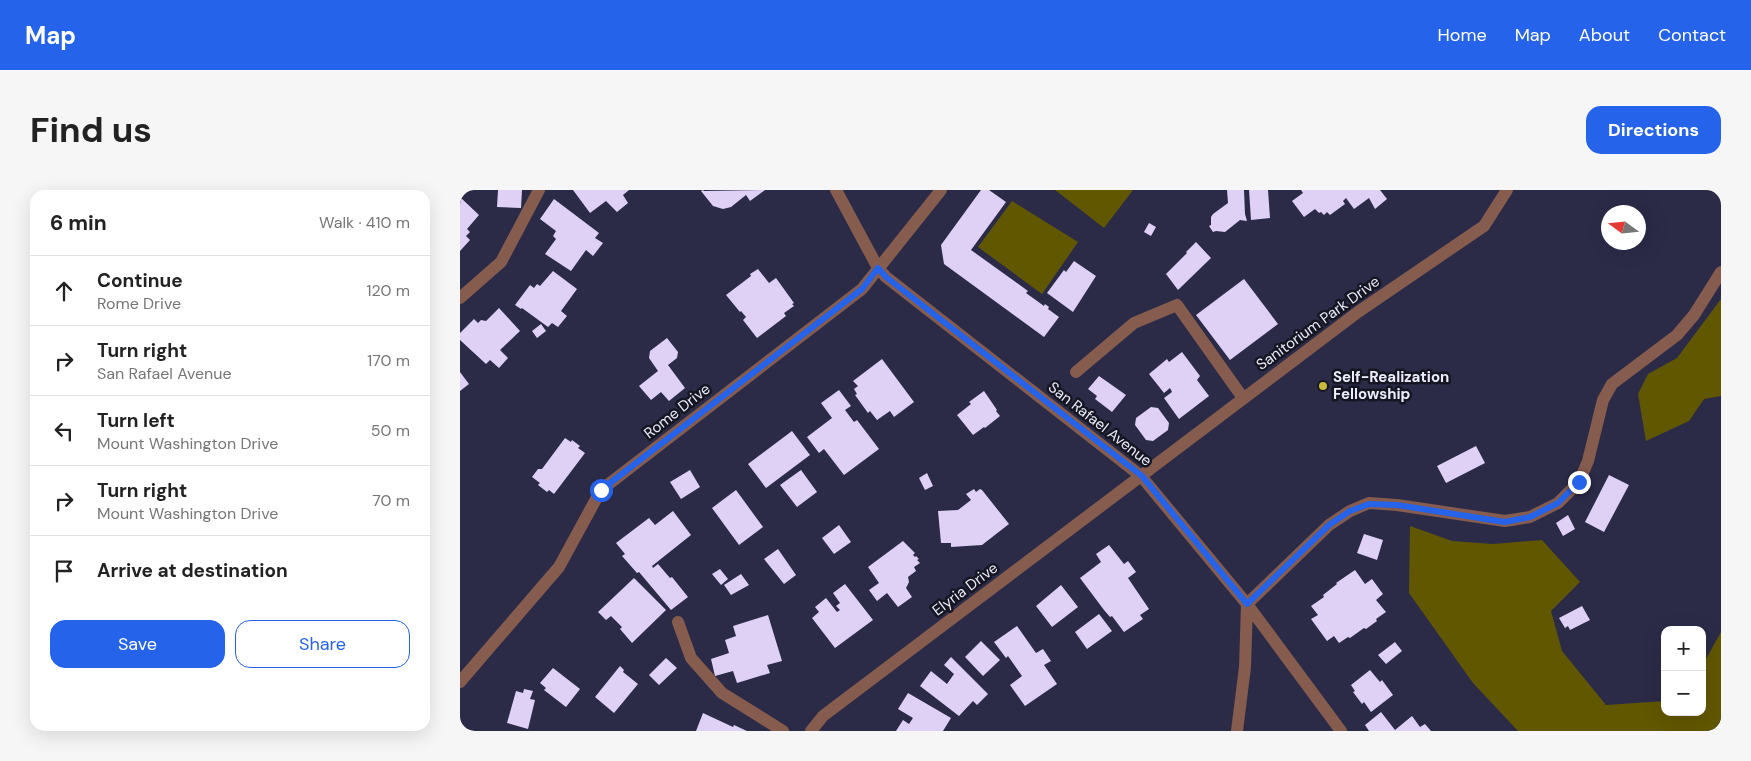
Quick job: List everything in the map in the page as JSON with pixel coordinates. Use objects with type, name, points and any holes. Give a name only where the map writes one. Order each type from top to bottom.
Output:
[{"type":"street","points":[[460,298],[501,262],[539,190]]},
{"type":"street","name":"San Rafael Avenue","points":[[836,190],[878,268],[886,277],[1142,476],[1247,604],[1341,731]]},
{"type":"street","name":"Rome Drive","points":[[460,682],[559,567],[601,490],[862,289],[941,190]]},
{"type":"street","name":"Sanitorium Park Drive","points":[[1142,476],[1358,312],[1484,226],[1507,190]]},
{"type":"street","points":[[1236,731],[1245,666],[1247,604],[1329,525],[1350,511],[1369,504],[1397,505],[1505,522],[1530,517],[1558,503],[1579,482],[1588,461],[1603,400],[1612,384],[1677,335],[1694,315],[1721,272]]},
{"type":"street","points":[[1076,372],[1134,323],[1177,306],[1243,398]]},
{"type":"street","name":"Elyria Drive","points":[[811,731],[823,716],[1142,476]]},
{"type":"street","points":[[678,622],[692,658],[722,694],[782,731]]},
{"type":"shaded area","points":[[1055,190],[1133,190],[1104,228]]},
{"type":"shaded area","points":[[1012,201],[1078,242],[1042,294],[978,247]]},
{"type":"shaded area","points":[[1721,299],[1721,396],[1704,399],[1689,421],[1646,441],[1638,394],[1648,374],[1677,358]]},
{"type":"shaded area","points":[[1410,526],[1452,541],[1493,544],[1542,540],[1580,582],[1551,611],[1562,651],[1606,705],[1661,701],[1661,716],[1706,716],[1706,659],[1721,632],[1721,731],[1518,731],[1473,683],[1409,593]]},
{"type":"building","points":[[498,190],[522,190],[521,208],[497,207]]},
{"type":"building","points":[[573,190],[629,190],[623,195],[628,203],[617,212],[606,201],[590,213]]},
{"type":"building","points":[[765,190],[750,201],[746,195],[731,207],[723,209],[713,206],[701,191]]},
{"type":"building","points":[[981,190],[989,190],[1006,202],[971,250],[1028,291],[1026,293],[1044,306],[1045,304],[1049,307],[1048,309],[1059,317],[1044,337],[944,264],[941,245]]},
{"type":"building","points":[[1227,190],[1244,190],[1247,221],[1240,220],[1225,232],[1213,232],[1209,226],[1211,225],[1211,217],[1228,203]]},
{"type":"building","points":[[1249,190],[1268,190],[1270,218],[1251,220]]},
{"type":"building","points":[[1301,190],[1380,190],[1387,199],[1375,209],[1369,198],[1354,209],[1346,198],[1343,201],[1345,204],[1330,215],[1327,212],[1324,215],[1321,212],[1319,213],[1315,209],[1304,217],[1292,201],[1303,193]]},
{"type":"building","points":[[460,197],[479,215],[467,229],[470,232],[466,236],[470,240],[460,251]]},
{"type":"building","points":[[554,199],[599,233],[595,238],[603,243],[593,256],[586,250],[571,271],[545,254],[556,239],[553,236],[556,231],[540,219]]},
{"type":"building","points":[[1149,223],[1156,227],[1151,236],[1144,232]]},
{"type":"building","points":[[1196,242],[1211,258],[1178,290],[1166,274]]},
{"type":"building","points":[[1074,261],[1096,276],[1073,312],[1047,293],[1064,270],[1066,272]]},
{"type":"building","points":[[758,269],[769,283],[776,278],[794,303],[792,304],[794,306],[784,313],[786,316],[757,338],[743,320],[746,317],[726,295]]},
{"type":"building","points":[[553,271],[577,289],[561,311],[567,316],[558,327],[552,323],[548,327],[515,305],[530,285],[534,288],[537,284],[540,286]]},
{"type":"building","points":[[1244,279],[1278,324],[1230,360],[1196,315]]},
{"type":"building","points":[[499,308],[520,331],[500,350],[508,358],[499,368],[490,360],[486,364],[460,340],[460,333],[474,319],[478,323],[481,320],[486,321]]},
{"type":"building","points":[[541,324],[546,331],[537,338],[532,331]]},
{"type":"building","points":[[667,338],[678,352],[677,358],[668,365],[685,388],[669,401],[661,392],[651,400],[639,386],[658,371],[649,358],[650,351]]},
{"type":"building","points":[[1182,352],[1200,376],[1197,380],[1209,396],[1179,419],[1164,398],[1172,392],[1170,388],[1164,393],[1149,374],[1167,359],[1169,362]]},
{"type":"building","points":[[882,359],[914,402],[894,417],[890,411],[877,420],[870,411],[868,413],[855,395],[857,394],[854,389],[858,386],[853,381]]},
{"type":"building","points":[[460,372],[469,384],[460,391]]},
{"type":"building","points":[[1099,376],[1126,395],[1112,412],[1095,399],[1097,396],[1088,389]]},
{"type":"building","points":[[839,390],[851,406],[845,410],[854,422],[857,420],[879,449],[844,475],[824,449],[819,453],[807,437],[832,418],[821,403]]},
{"type":"building","points":[[984,391],[1000,416],[973,435],[957,415],[971,404],[969,402]]},
{"type":"building","points":[[1151,407],[1158,408],[1169,423],[1168,430],[1153,441],[1146,440],[1135,425],[1136,418]]},
{"type":"building","points":[[792,431],[810,455],[766,488],[748,464]]},
{"type":"building","points":[[565,438],[571,442],[572,440],[580,446],[578,448],[585,453],[554,494],[549,490],[547,492],[532,477],[538,469],[542,469]]},
{"type":"building","points":[[1476,446],[1485,463],[1446,483],[1437,466]]},
{"type":"building","points":[[690,470],[700,487],[681,499],[670,482]]},
{"type":"building","points":[[801,470],[817,492],[797,507],[780,485]]},
{"type":"building","points":[[927,473],[933,486],[925,490],[919,478]]},
{"type":"building","points":[[1609,475],[1629,485],[1604,532],[1585,522]]},
{"type":"building","points":[[974,489],[976,492],[980,489],[982,490],[1009,524],[982,545],[951,547],[951,543],[941,543],[938,511],[958,510],[971,500],[966,494]]},
{"type":"building","points":[[736,490],[763,527],[739,545],[712,508]]},
{"type":"building","points":[[673,511],[691,535],[652,566],[653,568],[658,564],[670,578],[672,577],[688,597],[671,610],[639,572],[637,573],[622,556],[625,554],[616,543],[649,518],[655,525]]},
{"type":"building","points":[[1568,515],[1575,529],[1563,536],[1556,523]]},
{"type":"building","points":[[839,525],[851,542],[834,554],[822,538]]},
{"type":"building","points":[[1364,534],[1383,540],[1377,560],[1357,553]]},
{"type":"building","points":[[903,541],[915,553],[913,555],[919,559],[917,560],[920,563],[914,567],[916,571],[908,577],[909,582],[906,588],[912,597],[898,607],[887,593],[877,601],[869,590],[879,583],[868,567]]},
{"type":"building","points":[[1109,545],[1124,564],[1128,561],[1136,572],[1128,578],[1149,609],[1140,615],[1143,619],[1124,632],[1112,616],[1110,617],[1104,610],[1080,578],[1101,562],[1096,554]]},
{"type":"building","points":[[778,549],[796,575],[784,584],[764,559]]},
{"type":"building","points":[[720,569],[728,579],[721,585],[712,574]]},
{"type":"building","points":[[1355,570],[1365,584],[1372,579],[1383,594],[1376,600],[1386,612],[1366,629],[1364,628],[1350,638],[1348,637],[1339,643],[1334,636],[1327,641],[1311,619],[1318,615],[1311,606],[1324,597],[1323,595],[1336,583]]},
{"type":"building","points":[[741,574],[749,585],[731,595],[724,585]]},
{"type":"building","points":[[634,578],[666,610],[632,643],[620,629],[622,627],[611,616],[606,620],[598,612]]},
{"type":"building","points":[[845,584],[873,620],[835,648],[812,618],[819,612],[815,607],[826,598],[837,612],[840,610],[836,606],[840,603],[833,593]]},
{"type":"building","points":[[1061,585],[1078,607],[1052,627],[1036,606]]},
{"type":"building","points":[[1582,606],[1590,620],[1570,630],[1568,626],[1565,628],[1559,618]]},
{"type":"building","points":[[1099,614],[1112,631],[1087,649],[1075,632]]},
{"type":"building","points":[[768,615],[782,661],[767,665],[770,673],[737,683],[733,671],[715,676],[711,659],[729,653],[725,640],[736,636],[733,626]]},
{"type":"building","points":[[1017,626],[1036,653],[1043,649],[1051,661],[1044,665],[1057,684],[1025,706],[1010,685],[1022,676],[1008,656],[1006,658],[994,642]]},
{"type":"building","points":[[981,641],[1000,660],[983,676],[965,657]]},
{"type":"building","points":[[1395,642],[1402,651],[1386,664],[1378,655]]},
{"type":"building","points":[[951,657],[988,694],[977,705],[973,701],[959,716],[920,686],[931,671],[947,684],[954,674],[944,665]]},
{"type":"building","points":[[666,658],[677,668],[659,685],[649,675]]},
{"type":"building","points":[[620,666],[624,670],[623,672],[638,684],[614,713],[595,697]]},
{"type":"building","points":[[553,668],[580,689],[566,707],[544,690],[546,688],[540,683]]},
{"type":"building","points":[[1370,670],[1380,682],[1382,680],[1393,695],[1371,712],[1353,692],[1355,691],[1351,685]]},
{"type":"building","points":[[524,689],[533,691],[530,699],[535,700],[528,729],[507,723],[516,691],[523,693]]},
{"type":"building","points":[[908,693],[951,718],[943,731],[896,731],[903,720],[909,724],[913,718],[898,709]]},
{"type":"building","points":[[1381,712],[1395,730],[1412,716],[1420,727],[1425,724],[1431,731],[1369,731],[1365,725]]},
{"type":"building","points":[[703,713],[733,727],[734,725],[747,731],[696,731]]},
{"type":"place","name":"Self-Realization Fellowship","points":[[1323,386]]},
{"type":"route","points":[[601,490],[862,289],[878,268],[886,277],[1142,476],[1247,604],[1329,525],[1350,511],[1369,504],[1397,505],[1505,522],[1530,517],[1558,503],[1579,482]]}]
